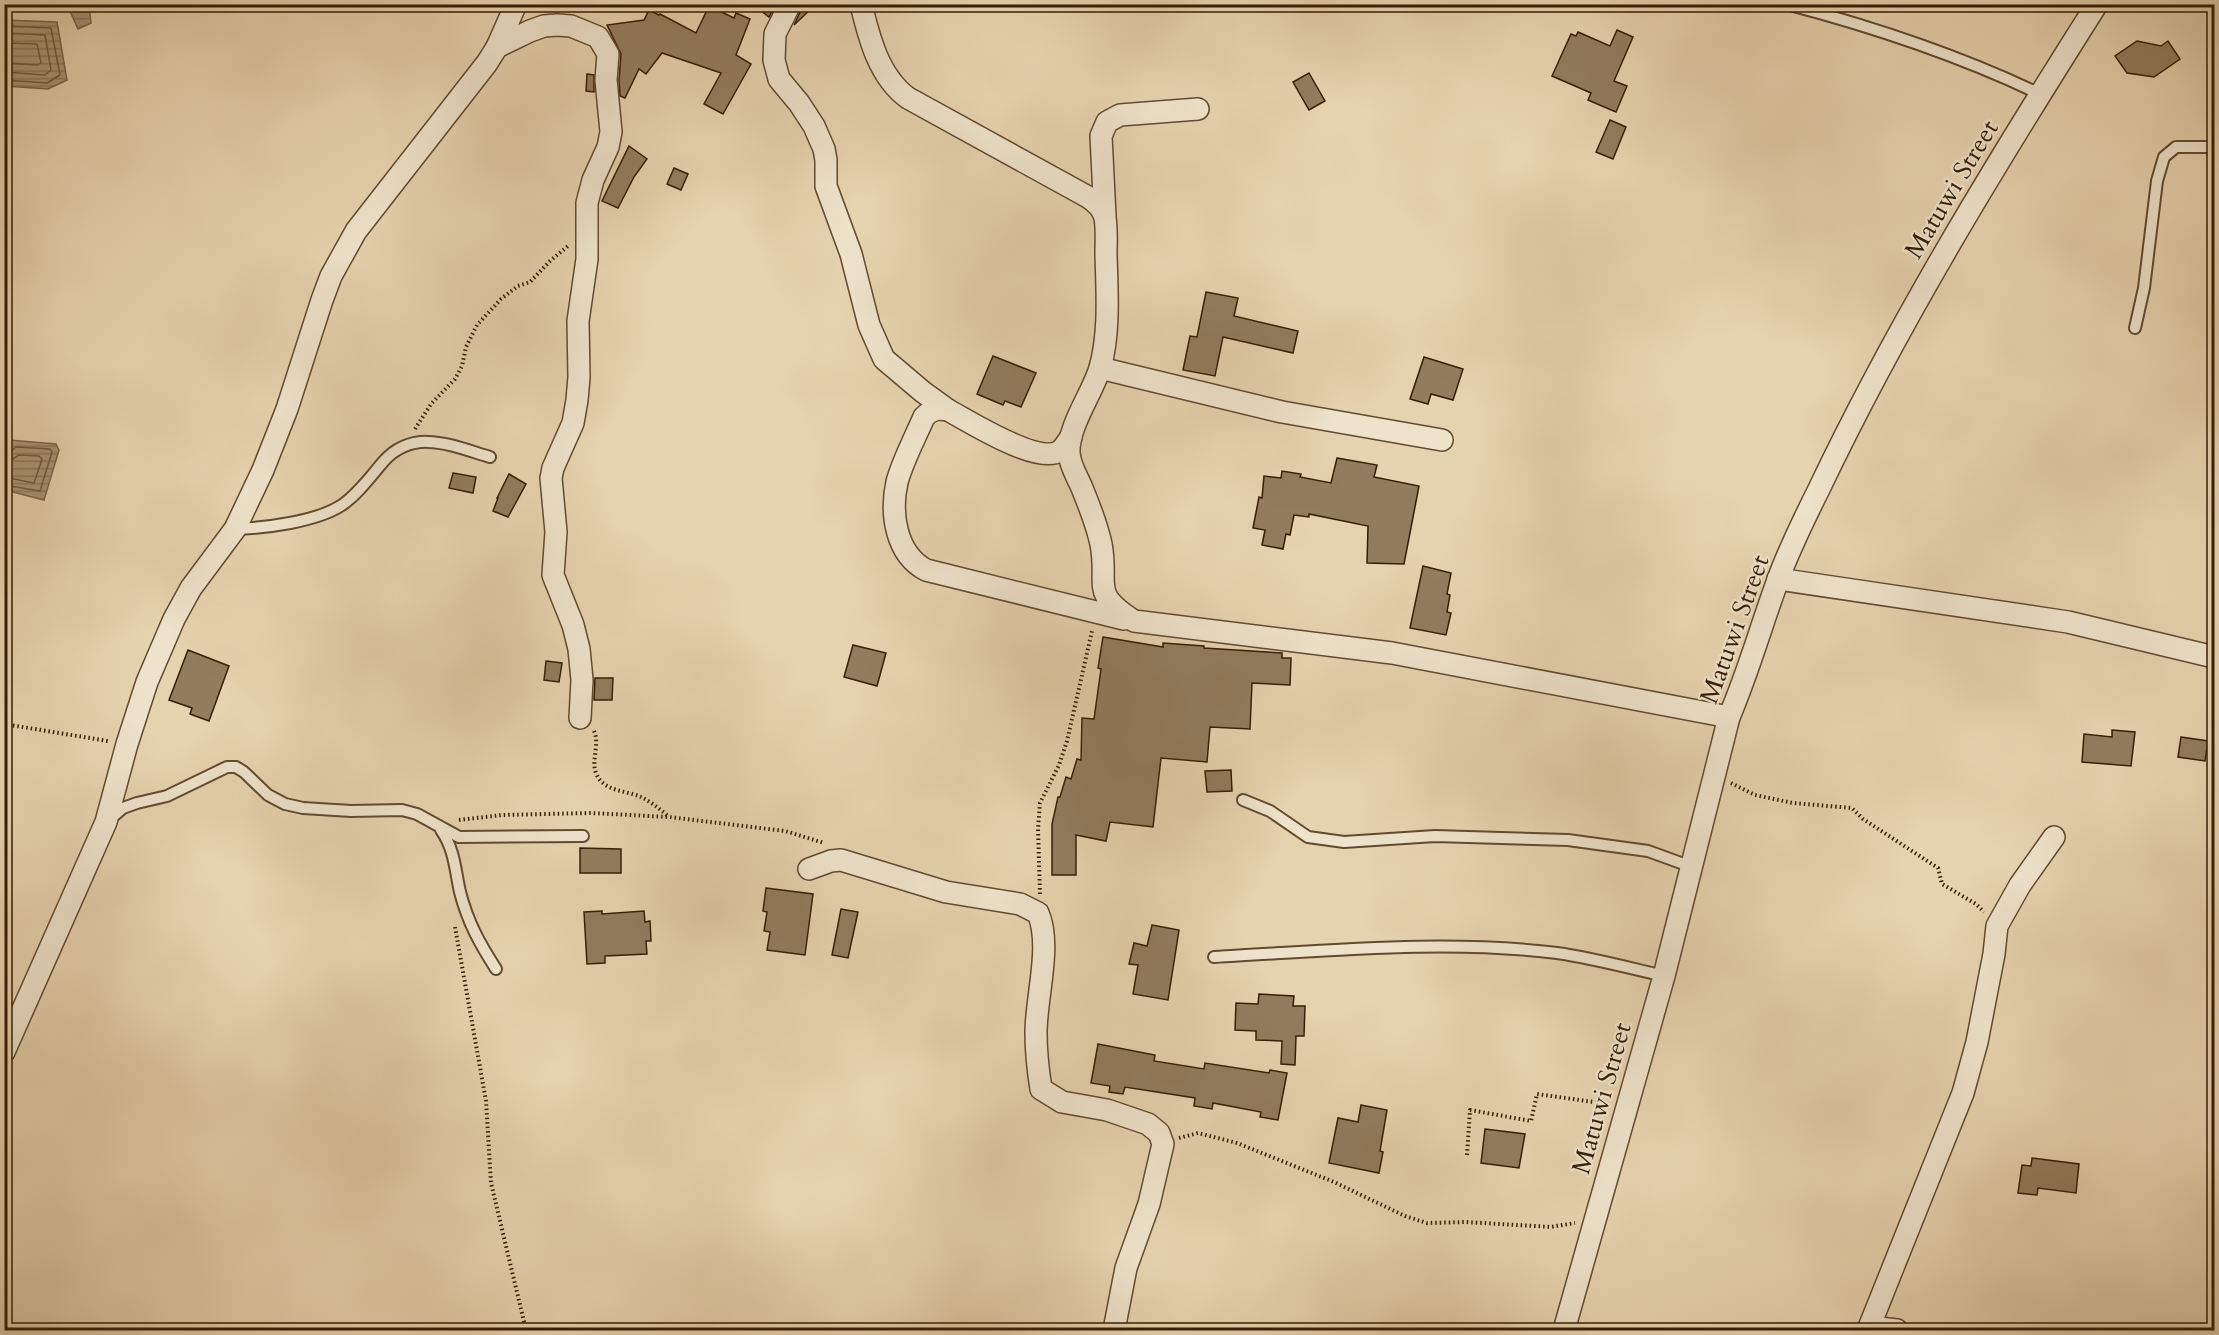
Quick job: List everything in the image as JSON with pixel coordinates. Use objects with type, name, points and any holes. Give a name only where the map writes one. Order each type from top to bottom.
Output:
[{"type":"street","points":[[4,1052],[106,822],[147,682],[174,619],[197,580],[235,529],[262,470],[287,409],[322,300],[343,253],[356,231],[497,47],[516,4]]},
{"type":"street","points":[[790,4],[775,34],[774,60],[779,80],[799,103],[814,126],[824,149],[826,186],[851,254],[869,325],[884,359],[922,392],[948,410],[1022,449],[1036,453],[1060,451],[1071,436],[1100,368],[1105,340],[1107,299],[1101,136],[1107,122],[1120,115],[1198,109]]},
{"type":"street","points":[[861,4],[878,60],[885,76],[895,88],[908,98],[1088,197],[1099,205],[1105,216]]},
{"type":"street","name":"Matuwi Street","points":[[1564,1330],[1664,976],[1730,717],[1779,579],[1818,490],[1923,288],[2097,4]]},
{"type":"street","points":[[497,47],[530,31],[544,26],[557,25],[571,26],[598,37],[605,45],[608,54],[606,80],[611,132],[608,147],[593,180],[587,203],[587,259],[578,321],[577,400],[573,423],[552,468],[551,478],[556,532],[553,575],[573,625],[579,649],[582,680],[580,718]]},
{"type":"street","points":[[1100,368],[1282,412],[1442,440]]},
{"type":"street","points":[[948,410],[938,408],[930,411],[924,417],[897,483],[895,514],[901,543],[914,564],[926,570],[1134,621],[1392,654],[1730,717]]},
{"type":"street","points":[[1071,436],[1069,453],[1072,467],[1082,488],[1101,544],[1102,586],[1114,608],[1134,621]]},
{"type":"street","points":[[1779,579],[2068,622],[2214,657]]},
{"type":"street","points":[[1897,1330],[1869,1329],[1963,1092],[1977,1042],[1994,954],[1997,926],[2020,885],[2054,837]]},
{"type":"street","points":[[809,869],[831,861],[854,863],[946,892],[1020,904],[1038,913],[1044,931],[1036,1032],[1041,1089],[1062,1102],[1107,1110],[1148,1124],[1159,1133],[1162,1144],[1149,1204],[1126,1268],[1114,1330]]},
{"type":"lane","points":[[1786,4],[1914,41],[1989,70],[2040,94]]},
{"type":"lane","points":[[2135,328],[2144,288],[2157,181],[2164,157],[2176,147],[2214,147]]},
{"type":"lane","points":[[235,529],[280,525],[331,511],[343,504],[393,453],[402,447],[427,441],[490,457]]},
{"type":"lane","points":[[106,822],[123,808],[167,796],[227,767],[236,767],[267,795],[285,804],[303,808],[351,811],[402,810],[417,814],[459,837],[583,836]]},
{"type":"lane","points":[[1243,800],[1270,811],[1308,837],[1344,842],[1435,836],[1568,840],[1648,851],[1692,867]]},
{"type":"lane","points":[[439,827],[450,843],[457,868],[460,892],[475,936],[496,969]]},
{"type":"lane","points":[[1214,957],[1398,947],[1469,948],[1556,953],[1664,976]]},
{"type":"path","points":[[402,447],[431,404],[455,379],[462,366],[466,347],[477,325],[501,299],[518,286],[530,282],[555,256],[586,233]]},
{"type":"path","points":[[1042,922],[1038,830],[1040,803],[1059,765],[1067,741],[1096,612]]},
{"type":"path","points":[[580,718],[581,724],[592,729],[596,734],[594,765],[597,776],[603,783],[610,788],[644,799],[669,817]]},
{"type":"path","points":[[4,724],[127,744]]},
{"type":"path","points":[[1714,775],[1755,795],[1792,803],[1852,808],[1863,819],[1938,868],[1942,884],[1976,904],[1997,926]]},
{"type":"path","points":[[439,827],[457,820],[502,815],[591,813],[669,817],[785,831],[846,852],[854,863]]},
{"type":"path","points":[[455,926],[486,1101],[491,1183],[526,1330]]},
{"type":"path","points":[[1467,1155],[1470,1110],[1531,1121],[1537,1094],[1627,1107]]},
{"type":"path","points":[[1176,1139],[1198,1132],[1237,1143],[1324,1178],[1405,1216],[1427,1223],[1466,1222],[1551,1227],[1594,1220]]},
{"type":"water","points":[[5,4],[89,5],[91,23],[78,29],[69,9],[5,9]]},
{"type":"water","points":[[4,20],[57,22],[67,80],[48,89],[5,86]]},
{"type":"water","points":[[9,440],[56,444],[59,450],[44,500],[5,490],[5,457]]},
{"type":"building","points":[[752,4],[776,4],[769,17]]},
{"type":"building","points":[[803,4],[816,4],[794,25],[801,10]]},
{"type":"building","points":[[709,6],[734,18],[736,13],[750,19],[736,55],[751,64],[723,114],[704,104],[721,73],[662,53],[646,74],[639,69],[625,98],[620,96],[621,54],[607,25],[644,20],[649,10],[696,33]]},
{"type":"building","points":[[1617,30],[1633,37],[1614,81],[1627,86],[1616,112],[1588,100],[1591,93],[1552,76],[1571,34],[1576,36],[1578,32],[1610,46]]},
{"type":"building","points":[[2137,41],[2161,46],[2168,41],[2180,59],[2154,77],[2127,73],[2115,56]]},
{"type":"building","points":[[1309,73],[1325,101],[1309,110],[1293,82]]},
{"type":"building","points":[[587,74],[594,75],[594,92],[586,91]]},
{"type":"building","points":[[1610,120],[1626,127],[1613,159],[1596,152]]},
{"type":"building","points":[[629,146],[647,159],[634,177],[618,208],[602,201]]},
{"type":"building","points":[[674,168],[688,174],[681,190],[667,184]]},
{"type":"building","points":[[1206,292],[1238,298],[1234,316],[1298,331],[1293,353],[1223,337],[1215,376],[1183,370],[1190,336],[1197,337]]},
{"type":"building","points":[[993,356],[1036,373],[1021,407],[1005,401],[1003,405],[977,394]]},
{"type":"building","points":[[1424,357],[1463,369],[1453,400],[1431,394],[1428,404],[1410,399]]},
{"type":"building","points":[[1337,458],[1377,465],[1374,477],[1419,486],[1404,564],[1367,563],[1368,526],[1309,514],[1309,517],[1294,515],[1290,535],[1286,534],[1283,549],[1262,545],[1265,530],[1253,528],[1259,497],[1262,498],[1264,476],[1281,478],[1282,471],[1331,483]]},
{"type":"building","points":[[453,473],[476,477],[473,493],[449,488]]},
{"type":"building","points":[[509,474],[526,484],[508,517],[493,511]]},
{"type":"building","points":[[1423,566],[1451,573],[1447,594],[1450,595],[1447,612],[1451,613],[1446,635],[1410,628]]},
{"type":"building","points":[[1103,637],[1163,647],[1163,643],[1282,653],[1282,658],[1291,658],[1290,685],[1252,683],[1250,729],[1210,727],[1207,762],[1161,758],[1153,827],[1110,822],[1106,841],[1076,835],[1076,875],[1052,875],[1052,824],[1058,797],[1060,797],[1066,777],[1071,779],[1077,759],[1081,760],[1082,718],[1094,719]]},
{"type":"building","points":[[853,645],[886,653],[877,686],[844,677]]},
{"type":"building","points":[[188,650],[229,666],[209,721],[190,714],[192,708],[169,700]]},
{"type":"building","points":[[546,661],[562,663],[559,682],[544,680]]},
{"type":"building","points":[[595,678],[613,678],[612,700],[594,700]]},
{"type":"building","points":[[2112,730],[2135,732],[2131,766],[2082,762],[2084,734],[2112,737]]},
{"type":"building","points":[[2181,737],[2208,741],[2205,761],[2178,757]]},
{"type":"building","points":[[1231,770],[1232,791],[1207,792],[1205,771]]},
{"type":"building","points":[[580,848],[621,849],[621,873],[580,873]]},
{"type":"building","points":[[766,888],[813,894],[805,955],[767,950],[770,932],[764,931],[767,912],[763,911]]},
{"type":"building","points":[[841,909],[858,912],[848,958],[832,955]]},
{"type":"building","points":[[602,911],[602,914],[644,911],[645,922],[650,921],[651,941],[646,941],[647,954],[605,956],[605,963],[587,964],[584,912]]},
{"type":"building","points":[[1152,925],[1179,930],[1168,1000],[1133,994],[1138,965],[1129,964],[1134,943],[1147,946]]},
{"type":"building","points":[[1259,994],[1294,996],[1293,1006],[1305,1006],[1304,1036],[1296,1036],[1295,1065],[1281,1064],[1282,1041],[1256,1040],[1256,1031],[1235,1030],[1236,1003],[1258,1004]]},
{"type":"building","points":[[1098,1044],[1155,1055],[1154,1061],[1204,1069],[1205,1063],[1269,1073],[1270,1070],[1287,1073],[1278,1120],[1260,1117],[1261,1112],[1213,1103],[1212,1109],[1194,1106],[1195,1098],[1125,1087],[1123,1094],[1109,1092],[1110,1086],[1091,1083]]},
{"type":"building","points":[[1361,1105],[1387,1110],[1379,1173],[1329,1163],[1338,1118],[1358,1122]]},
{"type":"building","points":[[1485,1129],[1525,1134],[1519,1168],[1481,1163]]},
{"type":"building","points":[[2032,1158],[2079,1164],[2076,1193],[2038,1188],[2037,1195],[2018,1193],[2022,1165],[2031,1166]]}]
